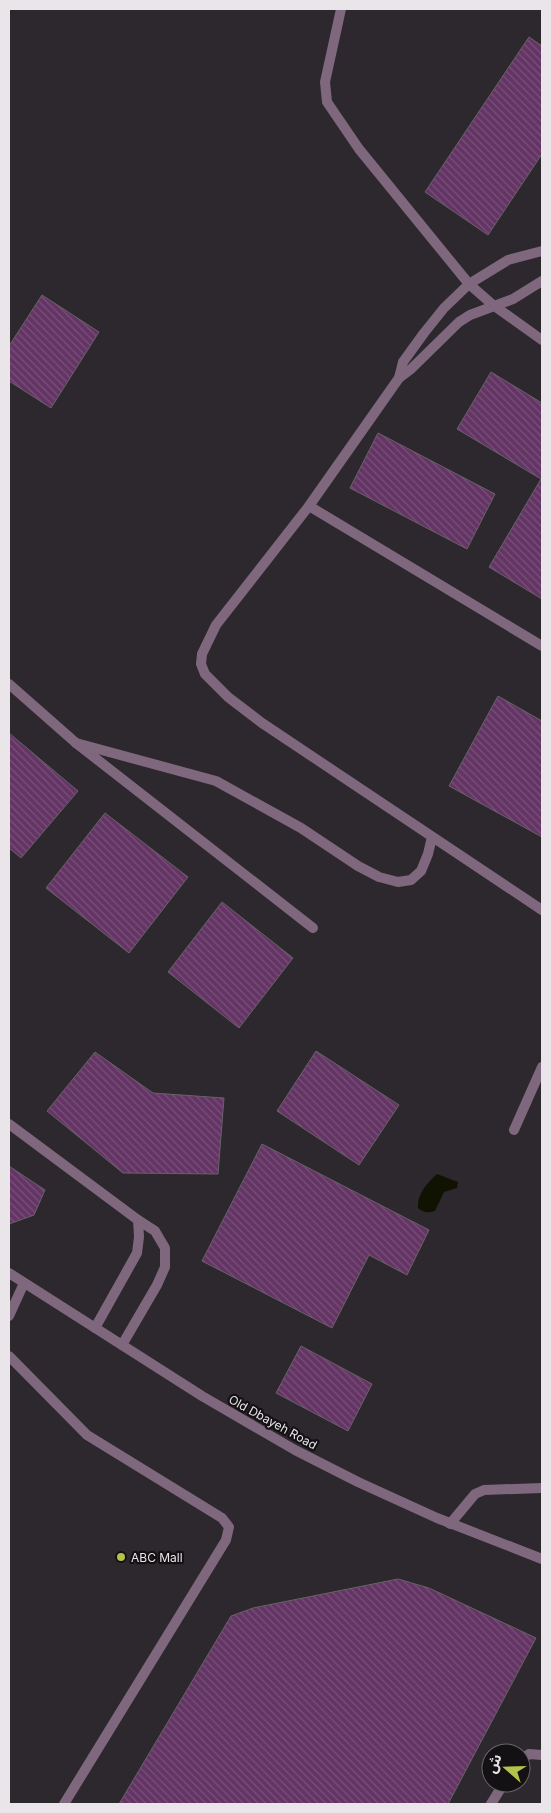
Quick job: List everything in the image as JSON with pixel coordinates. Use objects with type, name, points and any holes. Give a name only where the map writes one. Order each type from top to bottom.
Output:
[{"type":"street","points":[[341,9],[326,82],[327,102],[359,149],[469,284],[493,306],[542,340]]},
{"type":"street","points":[[399,378],[403,362],[424,333],[444,308],[469,284],[508,260],[542,251]]},
{"type":"street","points":[[542,281],[513,299],[493,306],[460,322],[399,378],[309,506],[216,625],[202,654],[201,664],[205,674],[228,697],[262,723],[542,910]]},
{"type":"street","points":[[309,506],[542,646]]},
{"type":"street","points":[[9,684],[76,743],[313,928]]},
{"type":"street","points":[[76,743],[216,781],[301,828],[358,866],[379,877],[398,882],[412,880],[422,871],[432,837]]},
{"type":"street","points":[[514,1130],[542,1067]]},
{"type":"street","points":[[9,1124],[138,1220],[155,1230],[165,1248],[165,1267],[122,1345]]},
{"type":"street","points":[[95,1328],[137,1253],[139,1237],[138,1220]]},
{"type":"street","name":"Old Dbayeh Road","points":[[9,1273],[202,1396],[295,1450],[358,1482],[450,1524],[542,1559]]},
{"type":"street","points":[[9,1316],[24,1283]]},
{"type":"street","points":[[9,1356],[87,1435],[222,1518],[229,1527],[226,1540],[64,1804]]},
{"type":"street","points":[[450,1524],[475,1494],[484,1490],[542,1488]]},
{"type":"street","points":[[491,1804],[498,1793]]},
{"type":"shaded area","points":[[437,1174],[458,1182],[457,1188],[444,1192],[435,1211],[424,1212],[418,1208],[419,1198],[426,1185]]},
{"type":"building","points":[[529,37],[542,46],[542,154],[488,235],[425,192]]},
{"type":"building","points":[[42,295],[99,332],[51,408],[9,381],[9,346]]},
{"type":"building","points":[[491,372],[542,403],[542,599],[489,567],[541,479],[457,429]]},
{"type":"building","points":[[378,433],[495,494],[467,549],[350,488]]},
{"type":"building","points":[[498,696],[542,721],[542,837],[449,786]]},
{"type":"building","points":[[9,733],[78,791],[21,858],[9,848]]},
{"type":"building","points":[[105,813],[188,877],[129,953],[46,888]]},
{"type":"building","points":[[222,902],[293,958],[239,1028],[168,972]]},
{"type":"building","points":[[316,1051],[399,1105],[359,1165],[277,1111]]},
{"type":"building","points":[[95,1052],[153,1093],[224,1098],[218,1174],[123,1173],[47,1111]]},
{"type":"building","points":[[262,1144],[429,1230],[407,1275],[369,1255],[332,1328],[202,1261]]},
{"type":"building","points":[[9,1166],[45,1190],[34,1215],[9,1224]]},
{"type":"building","points":[[301,1346],[372,1384],[348,1431],[276,1393]]},
{"type":"building","points":[[398,1579],[429,1588],[536,1638],[448,1804],[119,1804],[231,1616],[253,1608]]},
{"type":"place","name":"ABC Mall","points":[[121,1557]]}]
